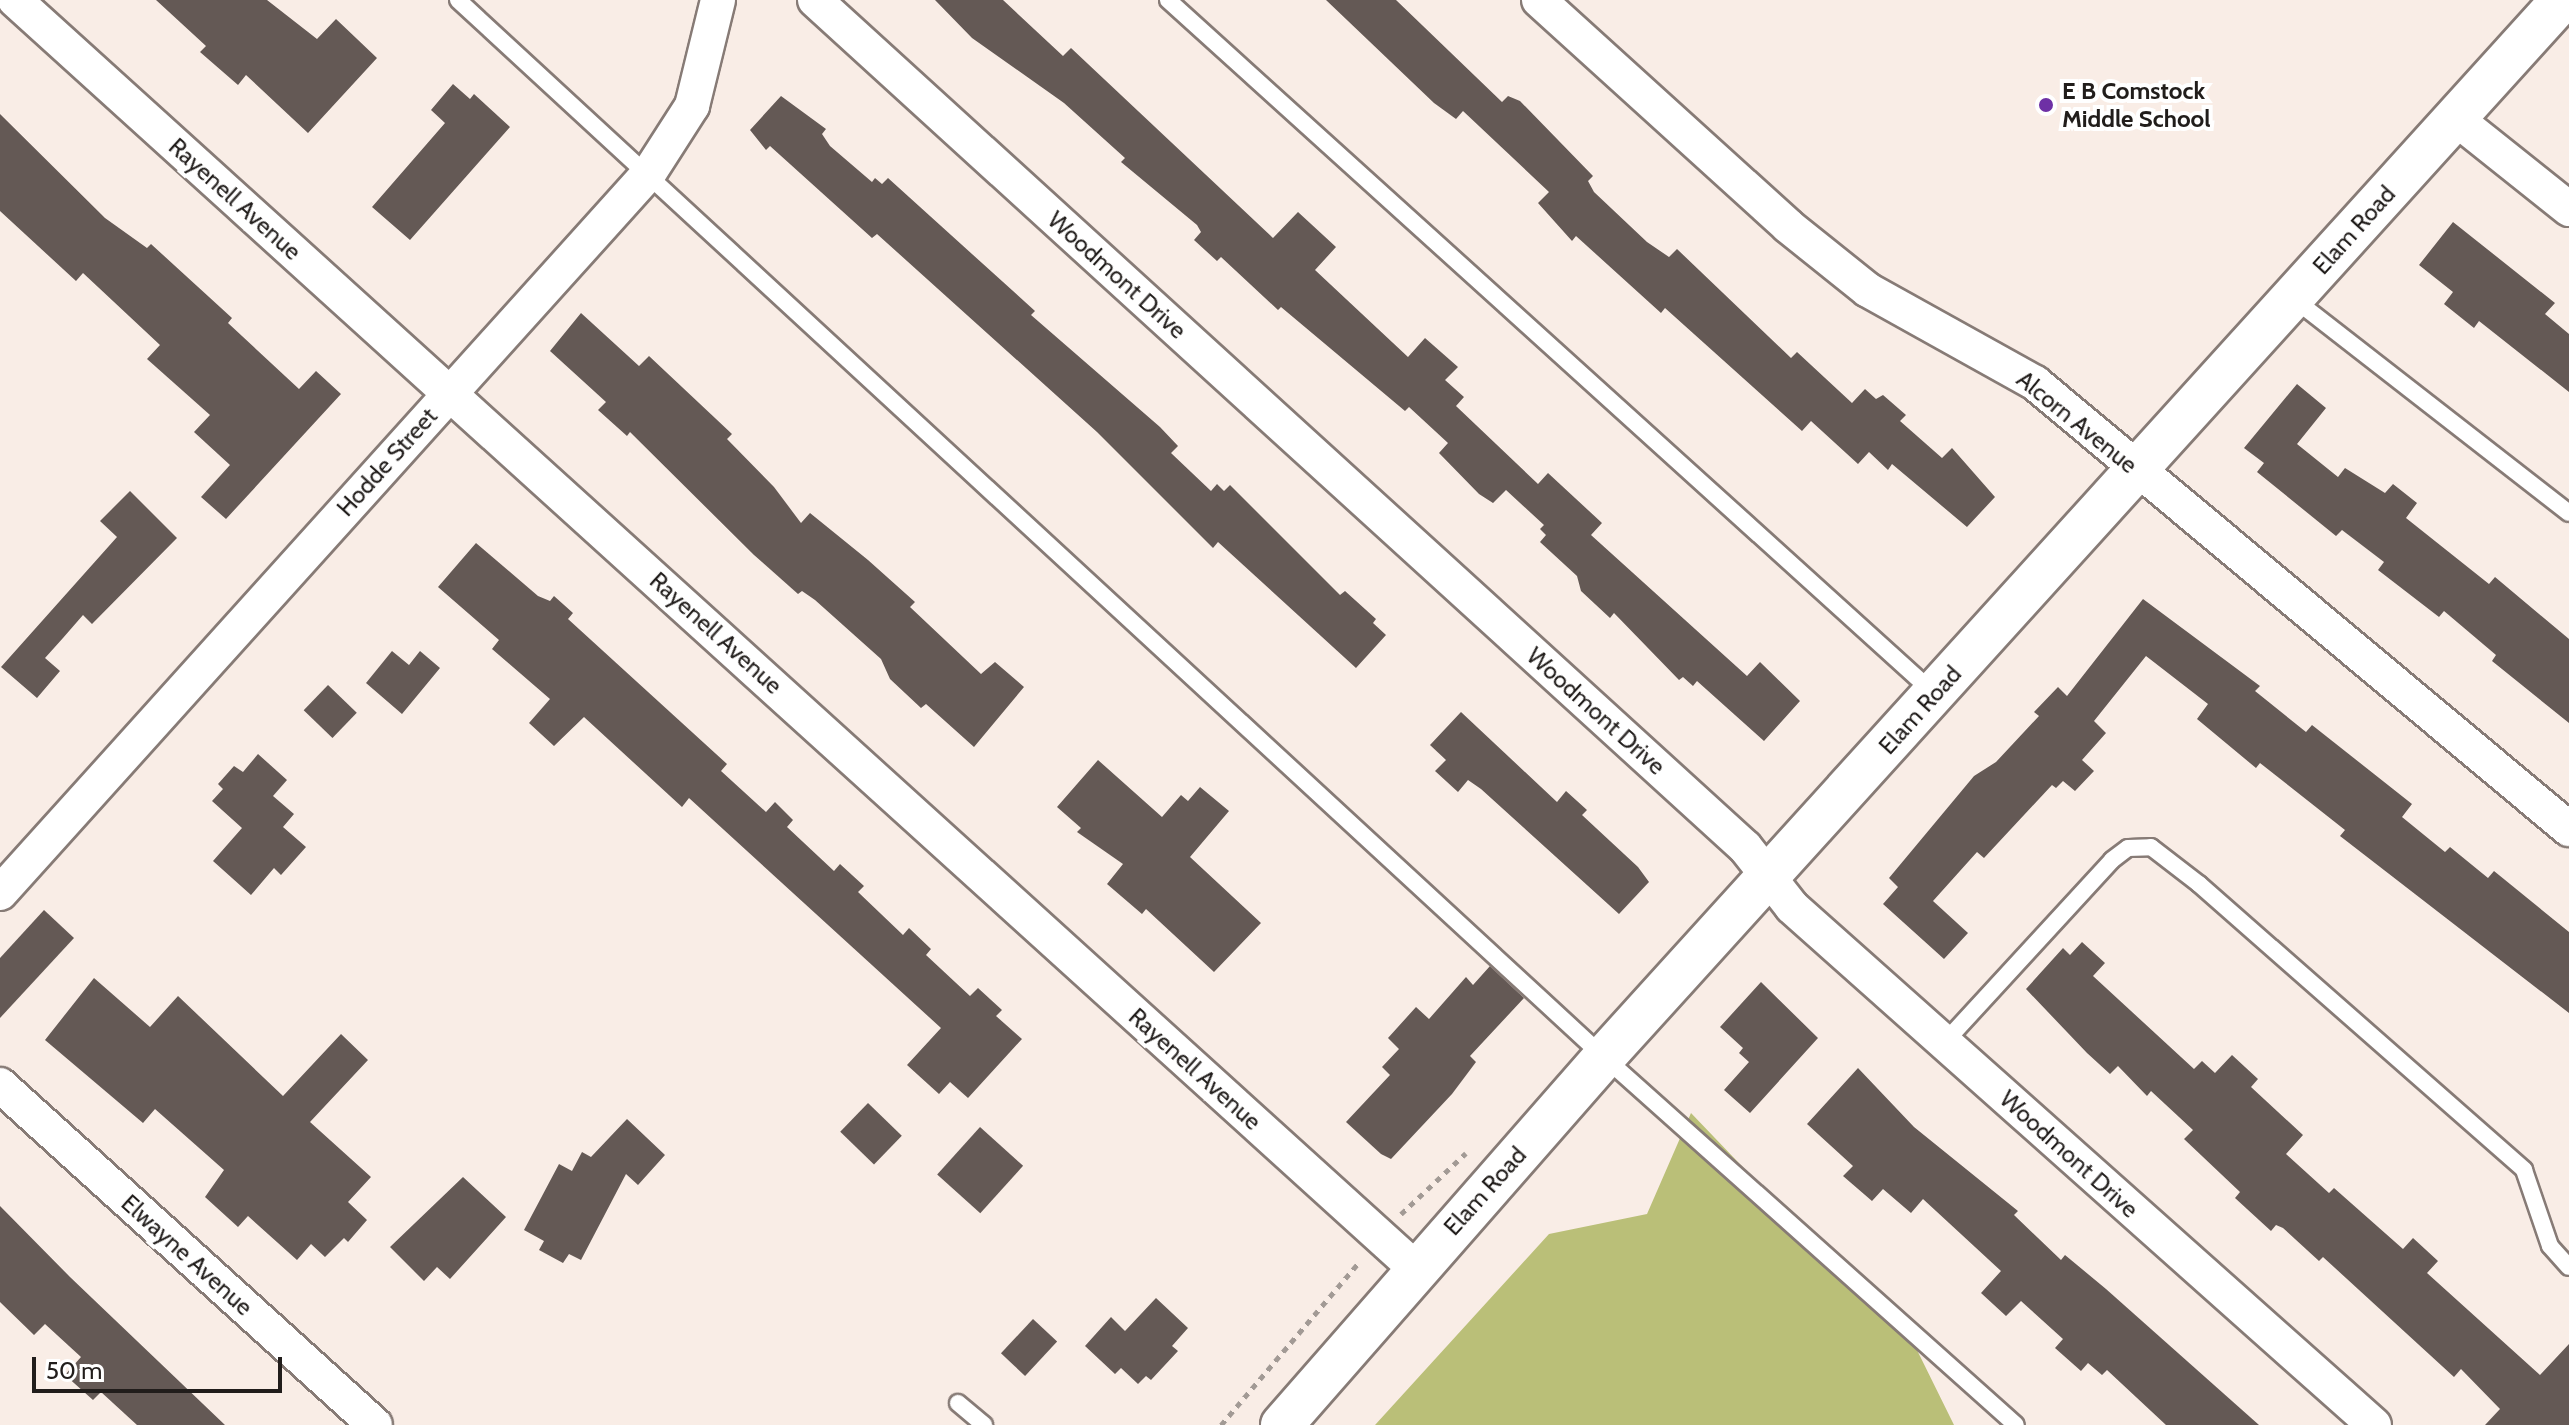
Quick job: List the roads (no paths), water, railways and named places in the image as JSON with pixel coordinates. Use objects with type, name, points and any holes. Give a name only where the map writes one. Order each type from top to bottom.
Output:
[{"type":"street","name":"Rayenell Avenue","points":[[15,0],[1415,1268]]},
{"type":"street","name":"Hodde Street","points":[[0,893],[649,173],[692,106],[718,0]]},
{"type":"street","name":"Woodmont Drive","points":[[815,0],[1745,847],[1792,907],[2374,1425]]},
{"type":"street","name":"Alcorn Avenue","points":[[1539,0],[1845,272],[2035,383],[2569,829]]},
{"type":"street","name":"Elam Road","points":[[1282,1425],[1415,1268],[1604,1057],[2562,0]]},
{"type":"street","points":[[2455,118],[2569,209]]},
{"type":"street","name":"Elwayne Avenue","points":[[0,1085],[375,1425]]},
{"type":"lane","points":[[458,0],[1604,1057],[2016,1425]]},
{"type":"lane","points":[[1168,0],[1935,694]]},
{"type":"lane","points":[[2292,298],[2569,513]]},
{"type":"lane","points":[[1944,1043],[2112,860],[2128,848],[2151,847],[2199,884],[2524,1170],[2550,1246],[2569,1267]]},
{"type":"lane","points":[[958,1403],[984,1425]]},
{"type":"place","name":"E B Comstock Middle School","points":[[2046,105]]}]
